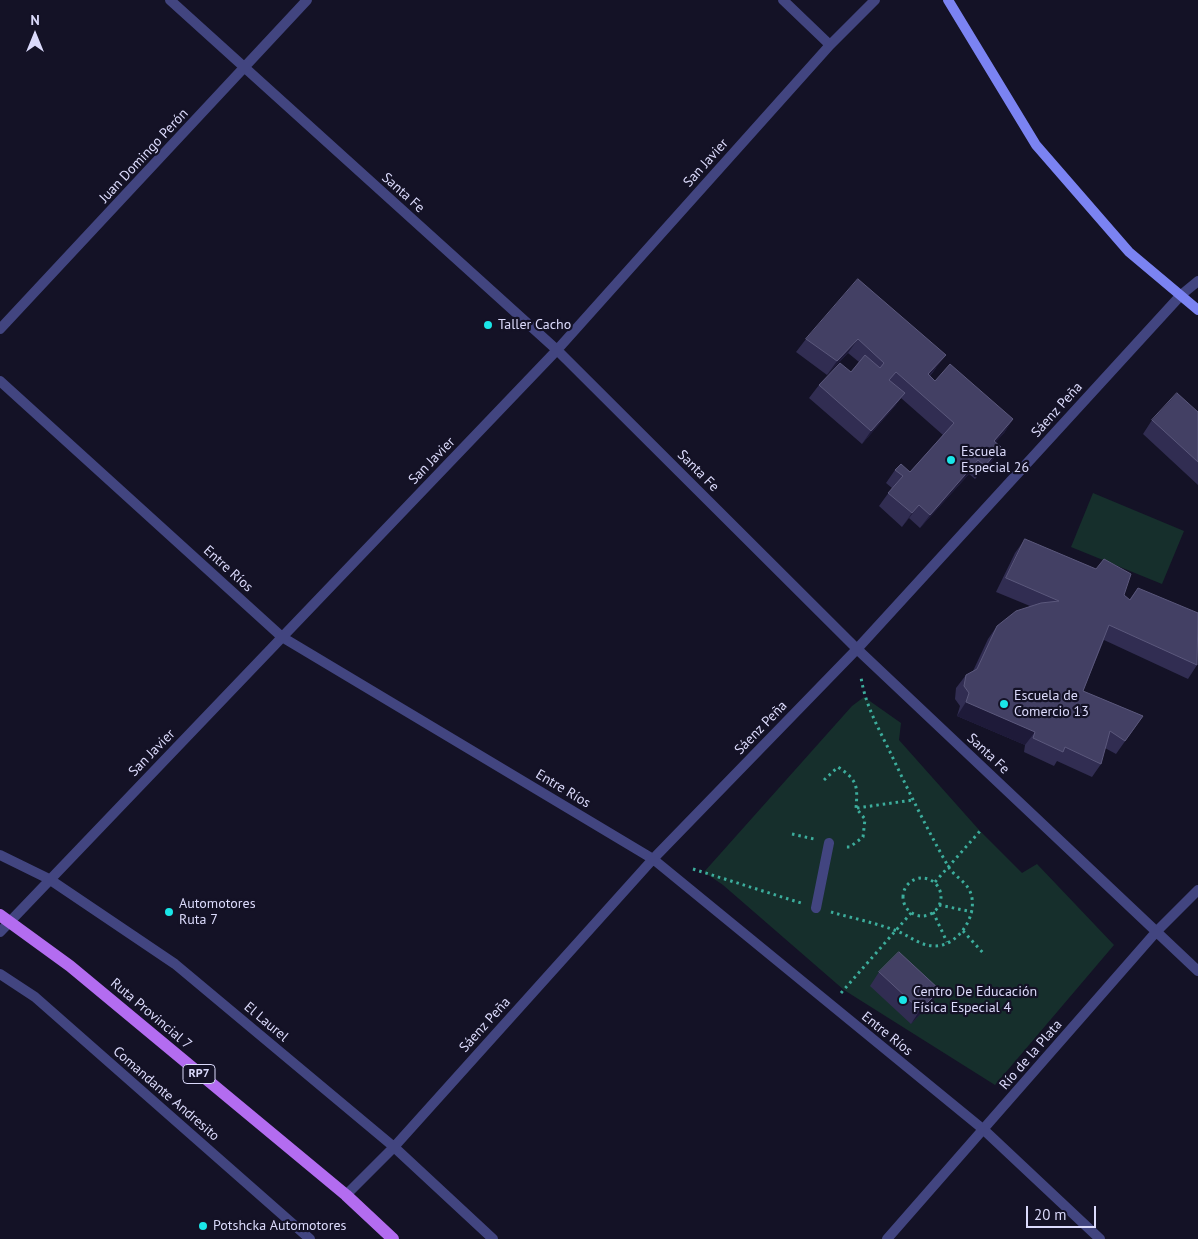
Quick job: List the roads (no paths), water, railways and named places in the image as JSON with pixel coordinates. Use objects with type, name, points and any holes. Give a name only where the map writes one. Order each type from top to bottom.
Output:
[{"type":"main road","points":[[948,0],[1036,146],[1129,252],[1198,310]]},
{"type":"main road","name":"Ruta Provincial 7","points":[[5,918],[70,966],[346,1195],[393,1239]]},
{"type":"street","name":"Santa Fe","points":[[170,0],[557,350],[857,649],[1198,971]]},
{"type":"street","name":"Juan Domingo Perón","points":[[0,329],[245,69],[307,0]]},
{"type":"street","points":[[783,0],[830,45]]},
{"type":"street","name":"San Javier","points":[[0,932],[5,918],[49,879],[557,350],[830,45],[875,0]]},
{"type":"street","name":"Sáenz Peña","points":[[346,1195],[394,1147],[653,859],[857,649],[1181,295],[1198,281]]},
{"type":"street","name":"Entre Ríos","points":[[0,381],[282,637],[653,859],[984,1130],[1100,1239]]},
{"type":"street","points":[[816,908],[829,843]]},
{"type":"street","name":"El Laurel","points":[[0,855],[49,879],[175,964],[394,1147],[493,1239]]},
{"type":"street","name":"Río de la Plata","points":[[887,1239],[1156,932],[1198,890]]},
{"type":"street","name":"Comandante Andresito","points":[[0,974],[35,997],[310,1239]]},
{"type":"place","name":"Taller Cacho","points":[[488,325]]},
{"type":"place","name":"Escuela Especial 26","points":[[951,460]]},
{"type":"place","name":"Escuela de Comercio 13","points":[[1004,704]]},
{"type":"place","name":"Automotores Ruta 7","points":[[169,912]]},
{"type":"place","name":"Centro De Educación Física Especial 4","points":[[903,1000]]},
{"type":"place","name":"Potshcka Automotores","points":[[203,1226]]}]
